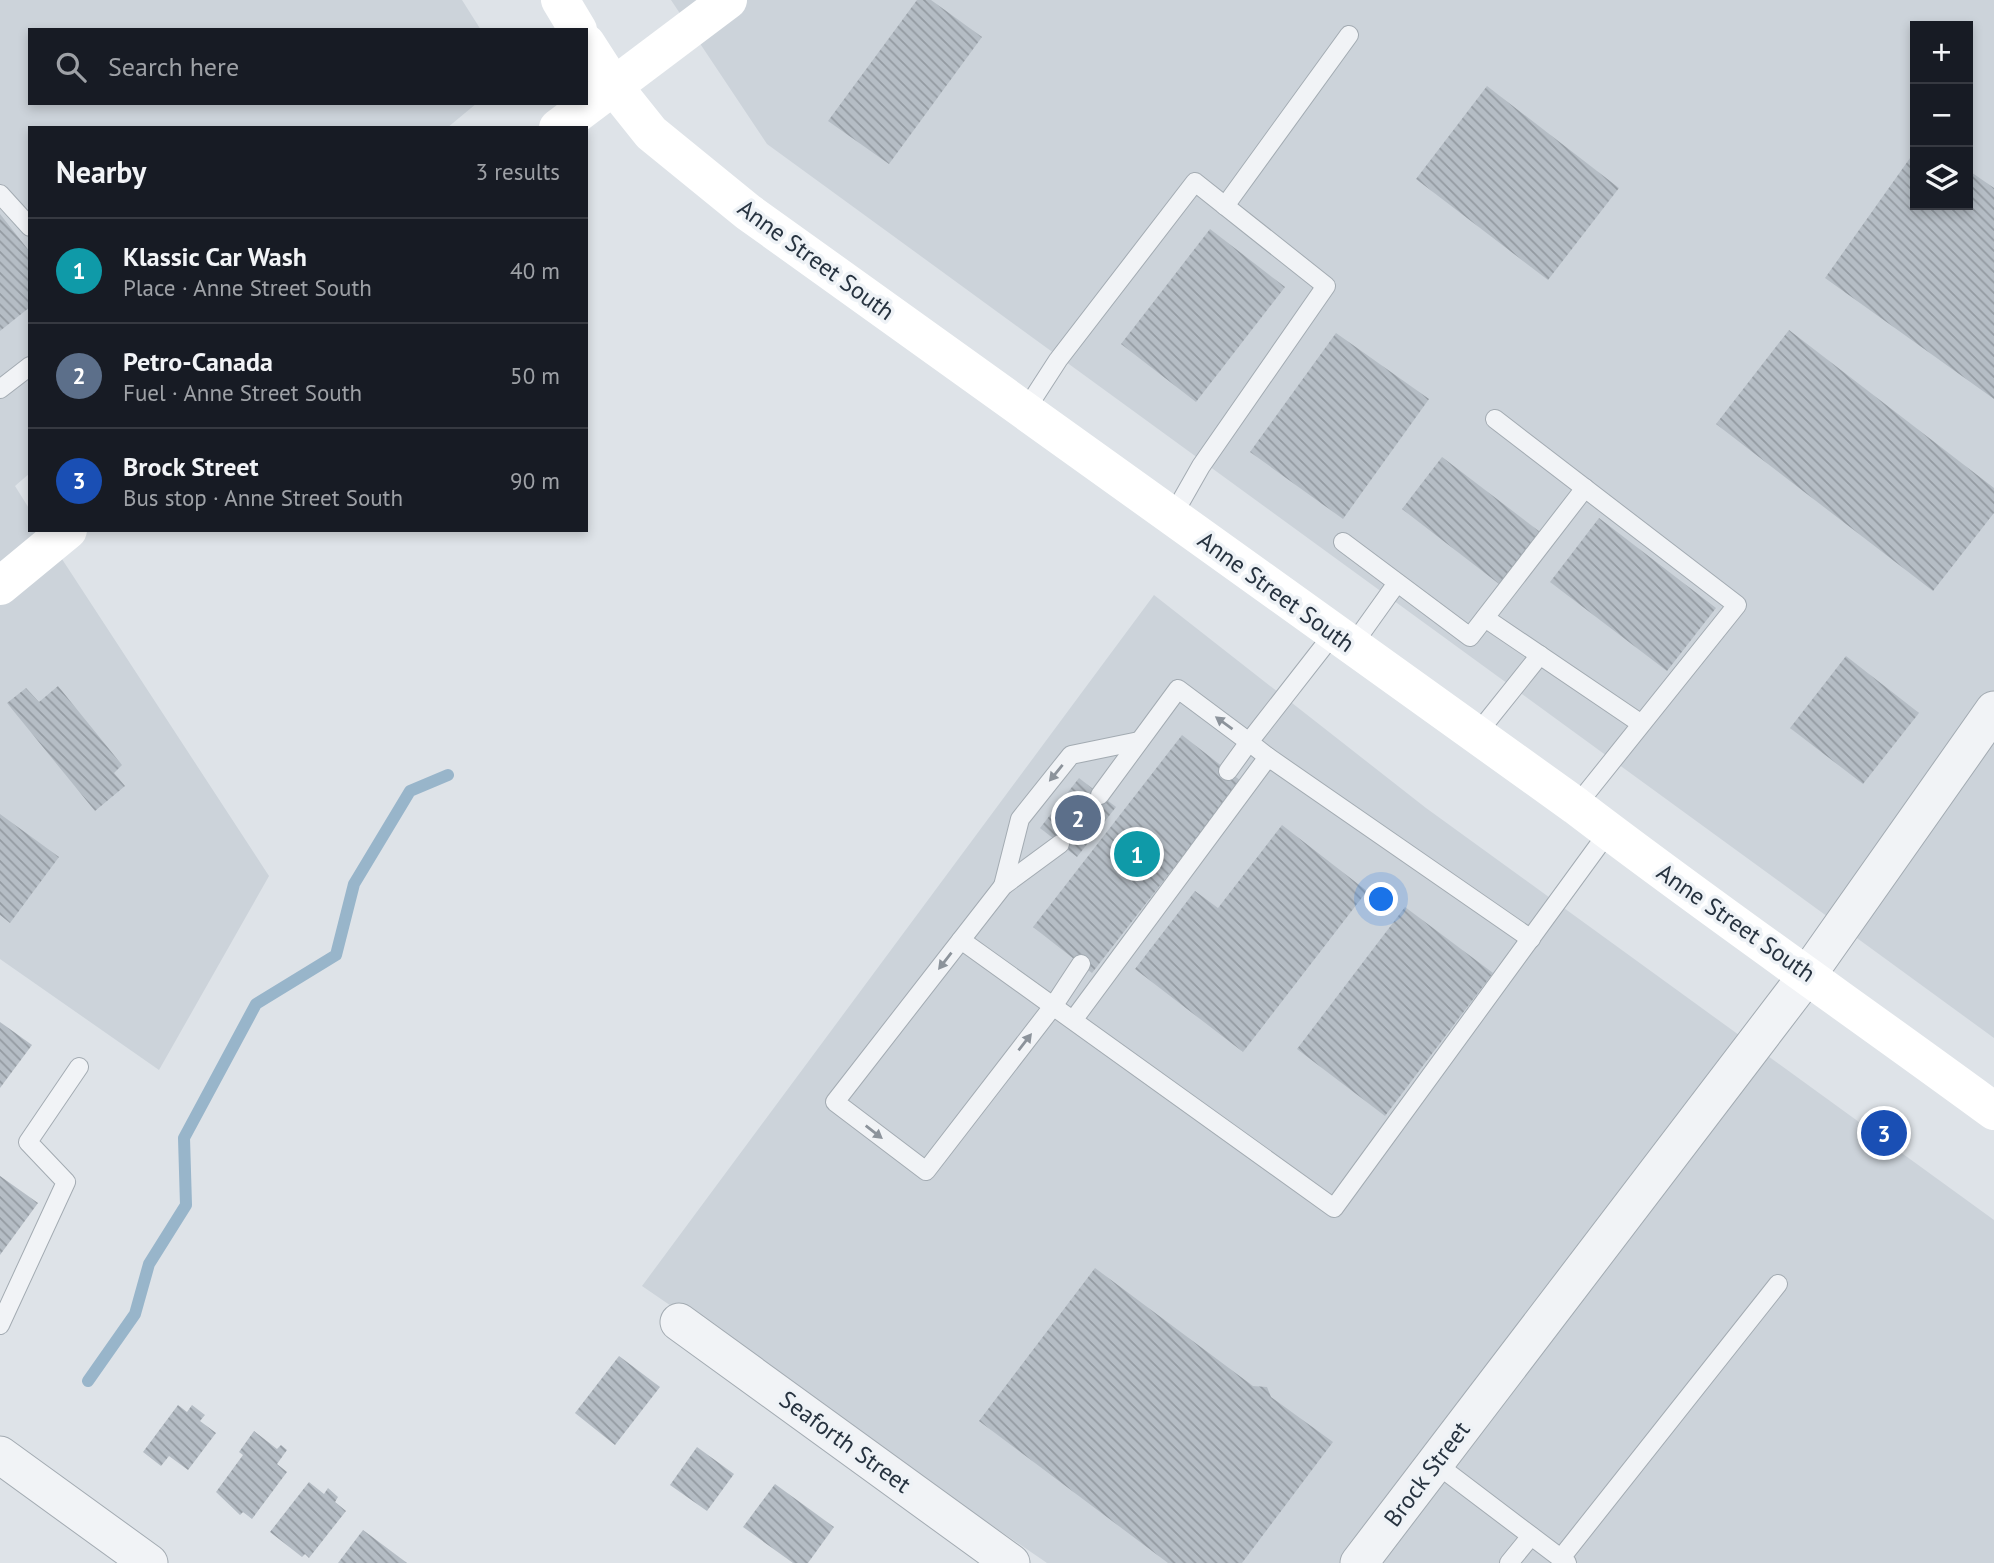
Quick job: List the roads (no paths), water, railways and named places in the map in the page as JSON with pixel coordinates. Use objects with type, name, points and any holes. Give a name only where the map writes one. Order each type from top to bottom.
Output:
[{"type":"street","points":[[560,0],[577,28]]},
{"type":"street","points":[[561,126],[615,88],[728,0]]},
{"type":"street","name":"Anne Street South","points":[[588,46],[615,88],[650,133],[748,212],[1576,806],[1682,887],[1808,974],[1994,1111]]},
{"type":"street","points":[[0,586],[66,532]]},
{"type":"street","name":"Brock Street","points":[[1359,1563],[1808,974],[1994,710]]},
{"type":"street","name":"Seaforth Street","points":[[679,1321],[1011,1563]]},
{"type":"street","points":[[0,1455],[149,1563]]},
{"type":"lane","points":[[1225,206],[1349,34]]},
{"type":"lane","points":[[1025,411],[1058,360],[1195,182],[1326,286],[1202,466],[1172,517]]},
{"type":"lane","points":[[0,194],[28,225]]},
{"type":"lane","points":[[0,389],[28,368]]},
{"type":"lane","points":[[1495,419],[1737,605],[1576,806]]},
{"type":"lane","points":[[1343,541],[1470,637],[1585,488]]},
{"type":"lane","points":[[1228,771],[1250,742],[1397,583]]},
{"type":"lane","points":[[1485,618],[1640,723]]},
{"type":"lane","points":[[1476,735],[1540,655]]},
{"type":"lane","points":[[1100,795],[1178,690],[1268,757],[1531,939]]},
{"type":"lane","points":[[1003,886],[1020,819],[1071,755],[1139,741]]},
{"type":"lane","points":[[1074,1019],[1268,757]]},
{"type":"lane","points":[[961,940],[1334,1209],[1609,831]]},
{"type":"lane","points":[[1060,844],[1003,886],[835,1102],[926,1171],[1054,1005],[1081,964]]},
{"type":"lane","points":[[0,1325],[66,1182],[28,1142],[79,1068]]},
{"type":"lane","points":[[1435,1463],[1564,1561],[1778,1283]]},
{"type":"lane","points":[[1509,1563],[1531,1536]]},
{"type":"waterway","points":[[88,1381],[135,1314],[149,1264],[186,1205],[184,1138],[256,1004],[336,955],[354,884],[410,791],[448,775]]},
{"type":"place","name":"Petro-Canada","points":[[1078,818]]},
{"type":"place","name":"Klassic Car Wash","points":[[1137,854]]},
{"type":"place","name":"Brock Street","points":[[1884,1133]]}]
